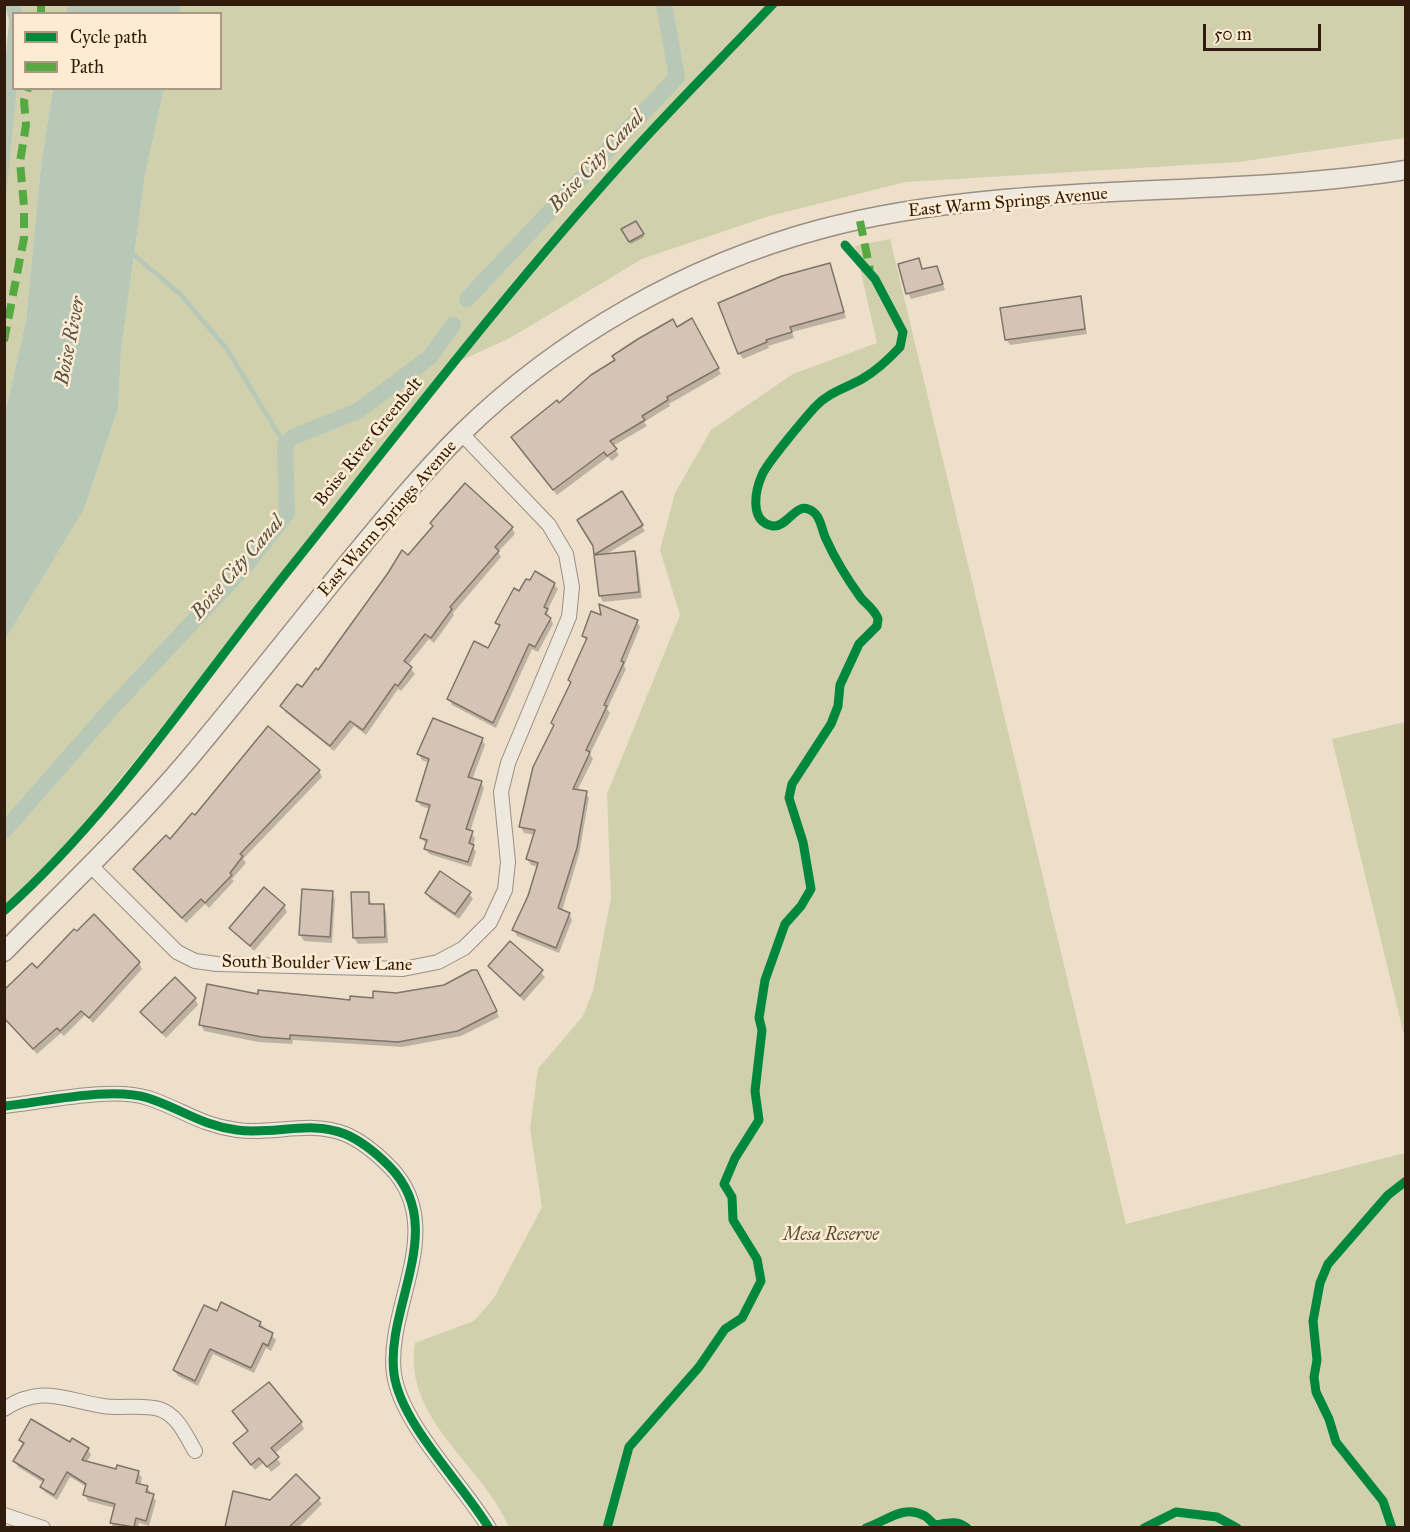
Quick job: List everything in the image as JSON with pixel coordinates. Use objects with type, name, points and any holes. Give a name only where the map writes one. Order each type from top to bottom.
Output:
[{"type":"street","name":"East Warm Springs Avenue","points":[[4,952],[160,791],[395,506],[462,434],[528,375],[620,314],[680,282],[766,246],[822,229],[908,211],[973,203],[1308,183],[1406,170]]},
{"type":"street","name":"South Boulder View Lane","points":[[90,865],[163,940],[195,961],[217,964],[404,969],[438,962],[464,948],[490,922],[505,890],[508,862],[501,792],[508,763],[570,617],[572,587],[566,554],[549,525],[462,434]]},
{"type":"street","points":[[4,1106],[117,1093],[147,1097],[205,1124],[240,1131],[314,1128],[345,1134],[374,1151],[399,1176],[411,1201],[416,1224],[415,1251],[394,1355],[394,1374],[400,1397],[422,1435],[471,1498],[489,1527]]},
{"type":"street","points":[[4,1409],[24,1398],[45,1394],[104,1407],[160,1409],[177,1421],[195,1451]]},
{"type":"street","points":[[4,1515],[43,1527]]},
{"type":"green space","points":[[21,5],[67,5],[66,12],[23,12]]},
{"type":"green space","points":[[182,5],[1405,5],[1405,138],[1238,162],[906,182],[766,217],[642,259],[510,338],[442,369],[448,370],[38,881],[5,911],[5,640],[84,509],[118,409],[121,351],[145,175],[164,90],[222,90],[222,12],[180,12]]},
{"type":"green space","points":[[17,90],[53,90],[41,164],[26,321],[5,414],[4,205]]},
{"type":"green space","name":"Mesa Reserve","points":[[890,239],[1126,1224],[1405,1153],[1405,1527],[509,1527],[497,1504],[432,1418],[421,1395],[414,1370],[415,1343],[474,1321],[494,1298],[542,1207],[530,1128],[538,1069],[583,1016],[593,991],[611,898],[607,794],[680,615],[660,550],[675,493],[711,430],[793,374],[877,343],[855,246]]},
{"type":"green space","points":[[1406,722],[1405,1039],[1332,739]]},
{"type":"water","points":[[5,4],[21,5],[23,12],[12,12],[12,90],[17,90],[5,205],[4,76],[9,21]]},
{"type":"water","points":[[67,4],[182,5],[180,12],[66,12]]},
{"type":"water","name":"Boise River","points":[[53,90],[164,90],[145,175],[121,351],[118,409],[84,509],[5,640],[5,414],[26,321],[41,164]]},
{"type":"building","points":[[636,221],[644,234],[629,242],[621,229]]},
{"type":"building","points":[[919,258],[922,269],[937,266],[943,284],[906,294],[898,264]]},
{"type":"building","points":[[830,263],[844,312],[790,327],[792,332],[766,340],[767,342],[738,354],[718,303],[782,276]]},
{"type":"building","points":[[1081,296],[1085,329],[1005,340],[1000,308]]},
{"type":"building","points":[[692,318],[719,368],[667,397],[668,400],[642,416],[645,420],[610,441],[617,449],[607,456],[604,452],[553,490],[511,437],[557,400],[559,403],[591,375],[615,360],[612,356],[673,319],[677,327]]},
{"type":"building","points":[[465,483],[513,527],[495,547],[499,551],[450,607],[452,609],[431,638],[425,634],[404,661],[412,667],[398,686],[395,684],[363,730],[350,721],[330,746],[280,706],[297,684],[302,687],[316,668],[318,670],[402,550],[408,555],[433,526],[430,523]]},
{"type":"building","points":[[622,491],[643,525],[594,555],[593,546],[577,520]]},
{"type":"building","points":[[635,551],[639,592],[599,596],[594,555]]},
{"type":"building","points":[[535,571],[555,583],[544,607],[548,609],[545,614],[551,618],[535,647],[529,644],[493,723],[447,699],[474,641],[488,648],[500,625],[495,623],[514,588],[519,591],[526,579],[530,580]]},
{"type":"building","points":[[599,604],[638,620],[621,661],[624,662],[604,705],[607,706],[586,750],[590,752],[573,789],[587,791],[577,848],[558,908],[570,913],[556,948],[512,930],[528,896],[538,863],[526,859],[535,830],[519,827],[533,767],[554,725],[551,723],[571,682],[568,680],[587,638],[582,636],[591,611],[601,615]]},
{"type":"building","points":[[433,718],[483,738],[468,777],[482,781],[466,829],[473,831],[469,843],[474,845],[468,862],[424,849],[427,840],[420,838],[430,805],[416,801],[429,759],[417,754]]},
{"type":"building","points":[[268,726],[320,770],[240,854],[243,856],[230,873],[232,875],[205,903],[201,899],[182,918],[133,869],[166,835],[170,839],[192,813],[195,815]]},
{"type":"building","points":[[440,871],[471,892],[455,914],[425,893]]},
{"type":"building","points":[[264,887],[285,905],[250,946],[229,928]]},
{"type":"building","points":[[302,889],[333,891],[330,937],[299,935]]},
{"type":"building","points":[[351,892],[369,892],[369,904],[384,904],[385,937],[353,938]]},
{"type":"building","points":[[94,914],[140,962],[89,1018],[81,1011],[60,1031],[57,1028],[33,1049],[4,1018],[4,990],[32,963],[37,968],[74,929],[77,931]]},
{"type":"building","points":[[510,941],[543,970],[520,996],[488,966]]},
{"type":"building","points":[[472,970],[477,970],[497,1011],[458,1031],[398,1042],[290,1035],[290,1039],[262,1037],[199,1025],[207,984],[258,994],[258,990],[350,1000],[350,996],[373,998],[373,991],[396,993],[444,985]]},
{"type":"building","points":[[175,977],[196,998],[162,1033],[140,1012]]},
{"type":"building","points":[[221,1302],[261,1322],[259,1326],[273,1333],[268,1346],[263,1343],[251,1368],[210,1349],[195,1381],[173,1370],[204,1305],[217,1311]]},
{"type":"building","points":[[269,1382],[302,1422],[271,1448],[279,1457],[267,1467],[259,1458],[251,1465],[233,1443],[248,1431],[232,1411]]},
{"type":"building","points":[[31,1419],[70,1442],[72,1438],[89,1448],[82,1460],[116,1469],[117,1465],[139,1471],[136,1483],[148,1486],[146,1492],[154,1494],[146,1521],[136,1518],[134,1527],[110,1523],[115,1504],[83,1495],[86,1484],[67,1472],[54,1495],[40,1487],[44,1480],[13,1461],[24,1443],[19,1440]]},
{"type":"building","points":[[296,1474],[320,1498],[289,1527],[225,1527],[233,1491],[270,1500]]},
{"type":"waterway","name":"Boise City Canal","points":[[467,299],[677,77],[664,4]]},
{"type":"waterway","points":[[133,254],[181,295],[227,349],[285,445]]},
{"type":"waterway","name":"Boise City Canal","points":[[4,831],[111,709],[248,563],[287,513],[285,445],[293,437],[358,411],[430,357],[453,325]]},
{"type":"marked path","points":[[41,4],[41,12]]},
{"type":"marked path","points":[[4,341],[24,238],[20,162],[26,125],[24,101],[27,90]]},
{"type":"marked path","points":[[860,221],[870,270]]},
{"type":"cycle path","name":"Boise River Greenbelt","points":[[4,911],[81,833],[117,791],[453,363],[581,210],[643,140],[773,4]]},
{"type":"cycle path","points":[[607,1528],[629,1447],[699,1367],[725,1329],[742,1318],[761,1281],[757,1259],[733,1220],[732,1197],[724,1184],[735,1158],[759,1120],[755,1091],[762,1030],[759,1018],[765,980],[785,924],[801,906],[811,889],[803,842],[789,798],[792,784],[831,724],[838,706],[840,685],[859,644],[877,626],[878,619],[842,569],[816,514],[803,508],[778,526],[773,526],[760,519],[756,497],[765,469],[815,407],[832,394],[872,372],[900,347],[903,332],[875,279],[845,245]]},
{"type":"cycle path","points":[[4,1106],[97,1094],[133,1095],[160,1102],[224,1128],[251,1131],[319,1128],[345,1134],[369,1148],[389,1166],[406,1190],[414,1215],[415,1241],[394,1348],[394,1374],[399,1393],[420,1433],[489,1528]]},
{"type":"cycle path","points":[[1392,1528],[1383,1501],[1336,1442],[1329,1419],[1316,1392],[1314,1377],[1317,1360],[1313,1321],[1320,1283],[1328,1264],[1388,1195],[1406,1181]]},
{"type":"cycle path","points":[[866,1528],[895,1515],[909,1512],[925,1516],[936,1525],[956,1523],[967,1528]]},
{"type":"cycle path","points":[[1144,1528],[1176,1512],[1217,1517],[1237,1528]]}]
